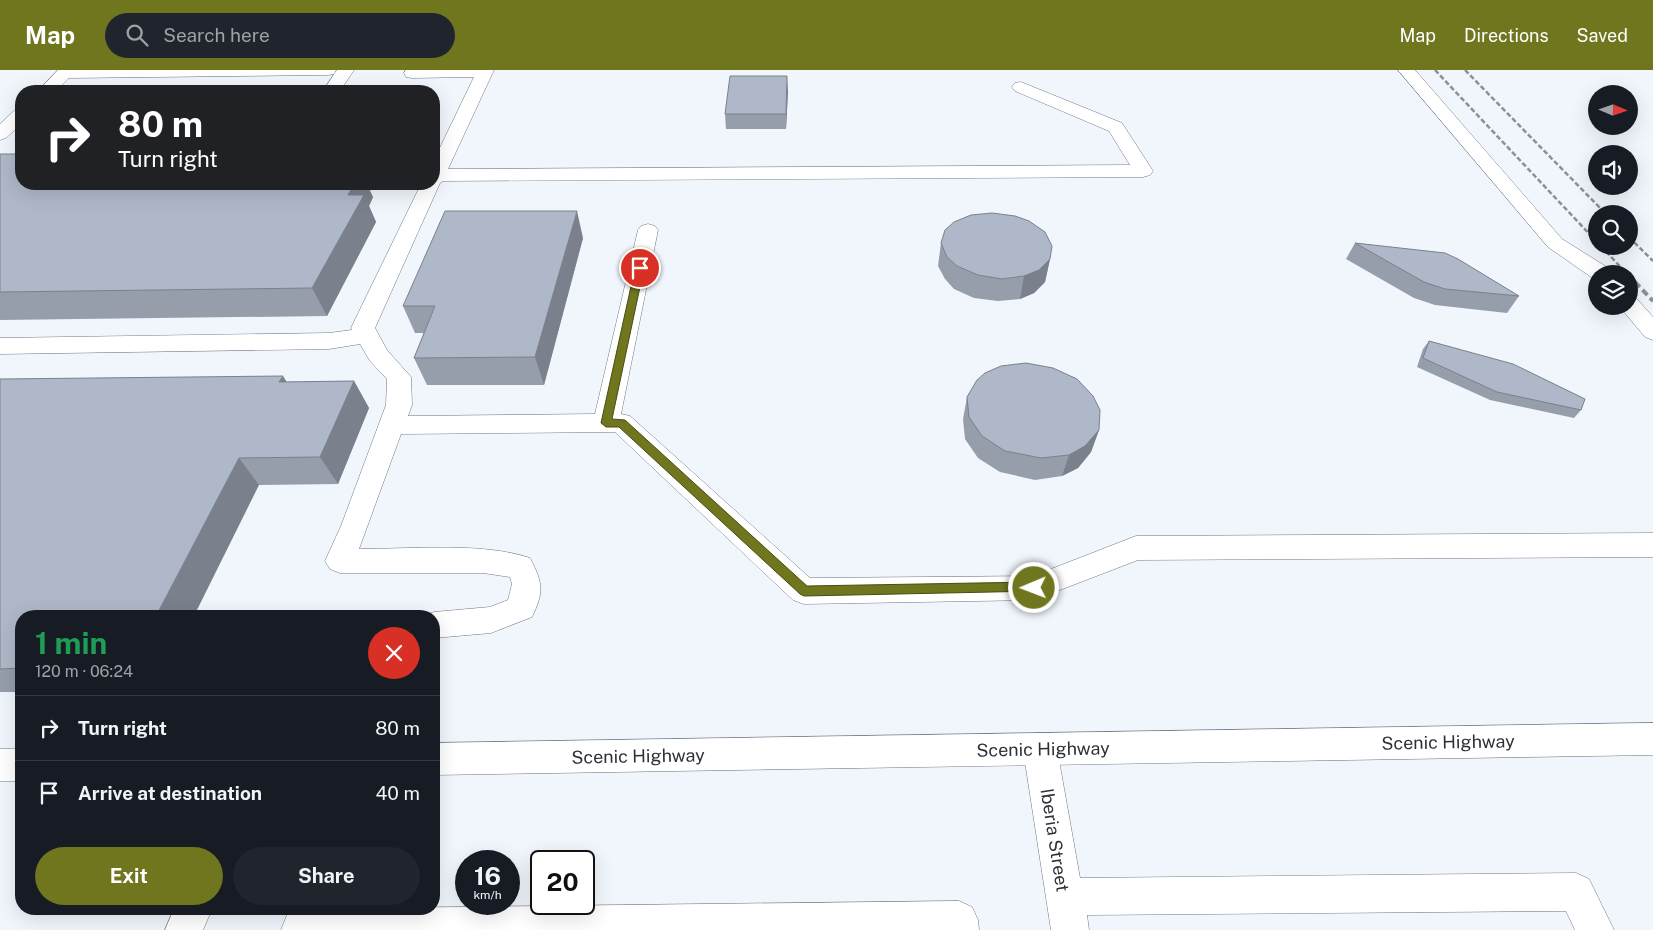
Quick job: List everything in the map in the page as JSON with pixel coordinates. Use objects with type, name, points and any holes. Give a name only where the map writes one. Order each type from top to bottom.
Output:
[{"type":"main road","points":[[52,85],[65,73],[328,70]]},
{"type":"main road","points":[[335,85],[346,70]]},
{"type":"main road","points":[[1406,70],[1555,243],[1588,265]]},
{"type":"main road","points":[[195,85],[208,71]]},
{"type":"main road","points":[[267,84],[278,71]]},
{"type":"main road","points":[[410,76],[485,71],[440,163]]},
{"type":"main road","points":[[124,85],[136,72]]},
{"type":"main road","points":[[440,171],[1143,171],[1116,127],[1021,87]]},
{"type":"main road","points":[[0,134],[15,120]]},
{"type":"main road","points":[[427,190],[363,328],[378,355],[399,377],[400,404],[355,526],[340,561],[483,561],[520,567],[528,584],[521,608],[491,620],[440,624]]},
{"type":"main road","points":[[606,423],[648,230]]},
{"type":"main road","points":[[1638,314],[1653,332]]},
{"type":"main road","points":[[0,346],[329,341],[368,335]]},
{"type":"main road","points":[[392,425],[621,423],[804,591],[1034,588],[1136,548],[1653,546]]},
{"type":"main road","name":"Scenic Highway","points":[[440,759],[1653,739]]},
{"type":"main road","name":"Iberia Street","points":[[1040,749],[1067,913]]},
{"type":"main road","points":[[0,765],[15,765]]},
{"type":"main road","points":[[1067,913],[1576,892],[1595,930]]},
{"type":"main road","points":[[184,930],[190,915]]},
{"type":"main road","points":[[300,930],[300,928],[959,920],[960,930]]},
{"type":"building","points":[[730,76],[787,76],[786,114],[725,114]]},
{"type":"building","points":[[0,154],[15,154],[15,190],[351,190],[348,195],[364,195],[312,288],[0,292]]},
{"type":"building","points":[[445,211],[577,211],[535,357],[414,358],[435,306],[403,306]]},
{"type":"building","points":[[992,213],[1015,216],[1029,221],[1045,232],[1052,246],[1050,259],[1039,270],[1024,276],[1002,279],[978,275],[957,266],[947,257],[941,243],[945,230],[954,222],[971,215]]},
{"type":"building","points":[[1355,243],[1445,253],[1519,296],[1445,289],[1424,282]]},
{"type":"building","points":[[1429,341],[1513,364],[1585,399],[1581,410],[1497,392],[1423,358]]},
{"type":"building","points":[[1026,363],[1053,368],[1077,379],[1093,396],[1100,410],[1099,430],[1085,446],[1069,455],[1041,458],[1005,451],[982,436],[969,417],[967,397],[977,380],[985,373],[1001,366]]},
{"type":"building","points":[[283,376],[279,382],[354,381],[320,457],[239,458],[159,610],[15,610],[15,668],[0,669],[0,379]]},
{"type":"railway","points":[[1435,70],[1588,233]]},
{"type":"railway","points":[[1465,70],[1597,205]]},
{"type":"railway","points":[[1638,246],[1653,261]]},
{"type":"railway","points":[[1609,255],[1619,265]]},
{"type":"railway","points":[[1638,285],[1653,301]]},
{"type":"route","points":[[640,268],[606,423],[621,423],[804,591],[1034,588]]}]
